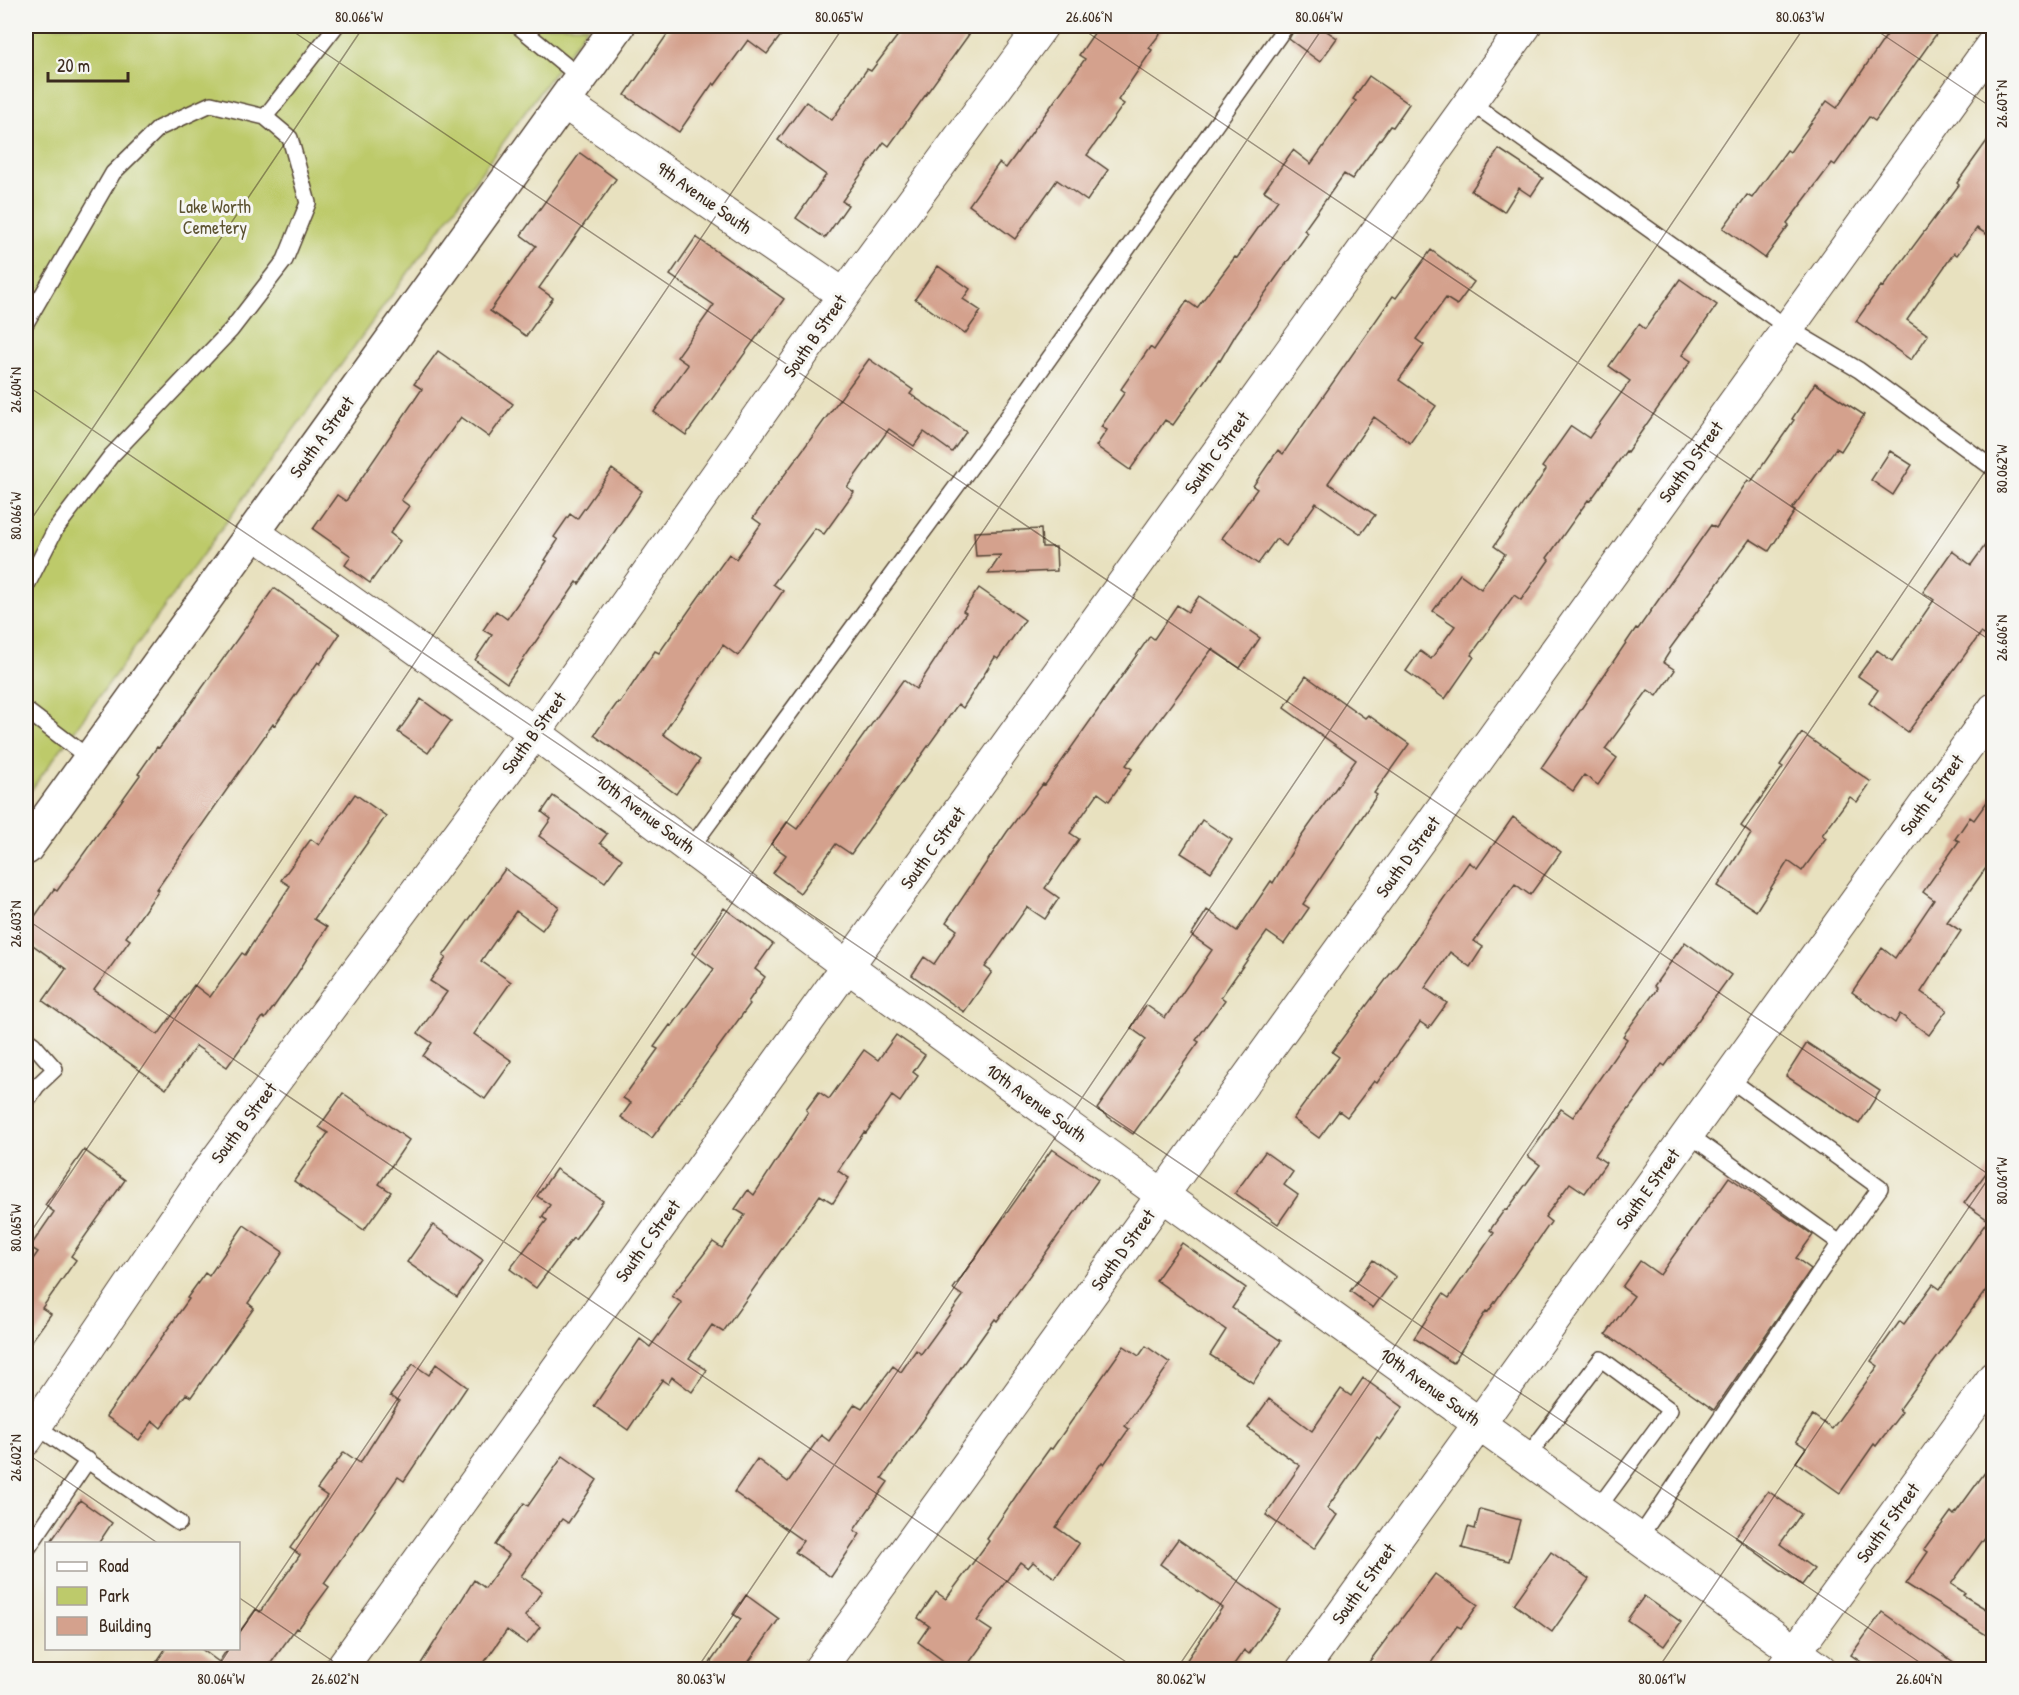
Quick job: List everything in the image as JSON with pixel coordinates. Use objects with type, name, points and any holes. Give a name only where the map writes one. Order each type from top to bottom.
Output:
[{"type":"street","name":"South A Street","points":[[26,848],[618,26]]},
{"type":"street","name":"South B Street","points":[[31,1433],[203,1178],[535,733],[844,295],[1042,26]]},
{"type":"street","name":"South C Street","points":[[340,1670],[1525,26]]},
{"type":"street","name":"South D Street","points":[[819,1670],[1994,42]]},
{"type":"street","name":"9th Avenue South","points":[[572,90],[844,295]]},
{"type":"street","name":"10th Avenue South","points":[[253,532],[535,733],[847,966],[1639,1538],[1789,1660],[1821,1670]]},
{"type":"street","name":"South E Street","points":[[1302,1670],[1994,709]]},
{"type":"street","name":"South F Street","points":[[1789,1660],[1994,1377]]},
{"type":"lane","points":[[265,117],[336,26]]},
{"type":"lane","points":[[518,26],[572,90]]},
{"type":"lane","points":[[690,849],[999,429],[1286,26]]},
{"type":"lane","points":[[1470,102],[1788,328],[1859,370],[1994,469]]},
{"type":"lane","points":[[26,323],[113,173],[159,128],[211,104],[265,117],[290,138],[308,203],[285,260],[231,330],[111,456],[55,530],[26,587]]},
{"type":"lane","points":[[26,710],[90,759]]},
{"type":"lane","points":[[26,1039],[55,1069],[37,1086],[26,1102]]},
{"type":"lane","points":[[1639,1538],[1880,1188],[1728,1078]]},
{"type":"lane","points":[[1688,1134],[1840,1243]]},
{"type":"lane","points":[[1527,1457],[1600,1359],[1670,1410],[1598,1508]]},
{"type":"lane","points":[[31,1433],[88,1460],[179,1523]]},
{"type":"lane","points":[[26,1551],[88,1460]]},
{"type":"green space","name":"Lake Worth Cemetery","points":[[26,26],[588,26],[26,797]]},
{"type":"building","points":[[673,26],[788,26],[767,54],[748,40],[715,85],[713,83],[679,132],[625,95]]},
{"type":"building","points":[[905,26],[975,26],[889,146],[884,142],[842,201],[848,205],[825,238],[796,218],[826,175],[778,140],[806,102],[832,120],[867,69],[871,71]]},
{"type":"building","points":[[1099,26],[1166,26],[1149,48],[1152,50],[1118,100],[1124,104],[1087,155],[1108,170],[1087,201],[1057,180],[1015,239],[969,205],[999,163],[1006,168],[1030,135],[1085,59],[1079,55]]},
{"type":"building","points":[[1296,26],[1319,26],[1337,38],[1320,62],[1289,39]]},
{"type":"building","points":[[1893,26],[1942,26],[1875,121],[1869,117],[1835,165],[1832,163],[1787,223],[1789,225],[1765,258],[1723,228],[1747,195],[1752,198],[1787,150],[1790,152],[1827,101],[1837,108]]},
{"type":"building","points":[[1369,76],[1409,104],[1393,127],[1390,126],[1352,179],[1344,174],[1304,230],[1308,233],[1236,334],[1220,361],[1173,425],[1165,420],[1130,470],[1096,446],[1107,430],[1101,427],[1125,392],[1121,389],[1150,347],[1154,350],[1187,301],[1197,308],[1235,257],[1237,258],[1278,200],[1264,191],[1293,150],[1311,164],[1356,101],[1353,99]]},
{"type":"building","points":[[1994,131],[1994,239],[1977,228],[1957,255],[1954,253],[1907,320],[1928,335],[1911,360],[1856,321],[1959,185],[1957,183]]},
{"type":"building","points":[[1499,149],[1543,178],[1531,196],[1519,188],[1504,212],[1471,191]]},
{"type":"building","points":[[580,153],[616,179],[539,288],[553,298],[526,336],[490,311],[536,246],[521,235]]},
{"type":"building","points":[[696,237],[784,299],[686,435],[654,412],[688,365],[677,357],[714,305],[670,275]]},
{"type":"building","points":[[1431,250],[1474,282],[1457,305],[1446,298],[1416,339],[1424,345],[1399,380],[1436,406],[1410,443],[1374,417],[1328,483],[1375,515],[1361,534],[1316,503],[1286,546],[1276,539],[1258,564],[1222,538],[1257,489],[1253,486],[1278,450],[1283,454],[1393,296],[1396,298]]},
{"type":"building","points":[[938,266],[970,289],[963,299],[981,311],[965,334],[915,299]]},
{"type":"building","points":[[1680,279],[1717,305],[1682,355],[1691,361],[1627,452],[1590,501],[1588,500],[1521,600],[1514,595],[1471,655],[1474,657],[1445,699],[1406,671],[1420,651],[1431,659],[1455,626],[1433,611],[1460,574],[1481,589],[1505,554],[1494,546],[1546,470],[1542,467],[1571,426],[1589,438],[1630,381],[1609,366],[1639,324],[1645,329]]},
{"type":"building","points":[[438,351],[513,404],[489,437],[461,417],[401,500],[409,506],[390,533],[400,541],[370,583],[345,565],[351,556],[313,529],[337,495],[346,501],[422,389],[414,384]]},
{"type":"building","points":[[869,359],[913,390],[910,394],[966,432],[952,452],[924,432],[914,446],[889,429],[847,487],[854,492],[824,534],[815,528],[773,584],[783,591],[738,656],[723,645],[663,734],[700,760],[676,794],[594,735],[618,702],[620,703],[655,651],[659,653],[729,554],[736,559],[761,524],[753,518]]},
{"type":"building","points":[[1815,383],[1864,415],[1841,451],[1836,448],[1792,509],[1795,511],[1769,551],[1750,539],[1669,650],[1663,662],[1675,670],[1657,696],[1648,690],[1605,749],[1617,758],[1598,785],[1584,775],[1573,791],[1541,768],[1636,628],[1638,629],[1711,525],[1716,528],[1748,480],[1751,482],[1794,420],[1792,419]]},
{"type":"building","points":[[1890,451],[1912,465],[1893,495],[1871,480]]},
{"type":"building","points":[[612,469],[642,491],[579,584],[577,582],[507,683],[475,660],[492,635],[483,630],[496,611],[507,619],[547,561],[545,560],[558,540],[554,537],[570,514],[577,519]]},
{"type":"building","points":[[1041,529],[1042,547],[1056,547],[1057,571],[988,574],[1001,555],[976,556],[974,532]]},
{"type":"building","points":[[1994,533],[1994,621],[1984,635],[1981,633],[1908,732],[1869,703],[1878,690],[1858,676],[1877,650],[1892,661],[1934,600],[1923,592],[1952,551],[1971,565]]},
{"type":"building","points":[[274,588],[340,634],[275,725],[273,724],[157,889],[159,890],[126,937],[130,940],[94,990],[158,1035],[194,985],[210,997],[242,953],[245,955],[290,886],[281,880],[311,839],[319,845],[355,794],[386,816],[314,919],[327,927],[265,1019],[263,1017],[227,1067],[196,1046],[166,1089],[43,1001],[66,969],[26,940],[26,929],[54,889],[57,891],[140,775],[138,774],[157,747],[159,748]]},
{"type":"building","points":[[979,588],[1025,620],[998,659],[995,657],[963,708],[958,704],[851,854],[836,844],[800,893],[773,873],[786,855],[771,844],[787,822],[797,829],[903,680],[916,689],[966,613],[963,611]]},
{"type":"building","points":[[1199,596],[1260,638],[1240,668],[1212,649],[1126,765],[1132,769],[1109,801],[1098,793],[1070,833],[1079,839],[1045,888],[1059,898],[1045,919],[1027,907],[985,967],[992,972],[964,1012],[912,975],[924,957],[934,964],[957,930],[946,922],[1007,832],[1043,784],[1045,785],[1150,636],[1154,639],[1177,605],[1188,612]]},
{"type":"building","points":[[1306,676],[1365,718],[1368,715],[1409,744],[1374,793],[1377,795],[1303,904],[1309,908],[1284,944],[1267,932],[1221,997],[1225,1000],[1196,1040],[1199,1042],[1133,1134],[1097,1109],[1146,1039],[1131,1028],[1146,1005],[1165,1018],[1212,950],[1191,935],[1207,910],[1237,931],[1271,881],[1273,883],[1301,837],[1356,760],[1284,708]]},
{"type":"building","points":[[421,699],[451,721],[428,753],[398,732]]},
{"type":"building","points":[[1802,733],[1871,782],[1857,802],[1850,797],[1822,835],[1826,838],[1802,871],[1788,861],[1756,911],[1718,886],[1751,834],[1741,826],[1783,767],[1780,765]]},
{"type":"building","points":[[1994,792],[1994,857],[1947,922],[1961,931],[1921,992],[1947,1010],[1929,1035],[1900,1014],[1895,1023],[1852,992],[1882,948],[1895,958],[1934,900],[1923,892],[1959,841],[1955,839],[1970,817],[1974,820]]},
{"type":"building","points":[[553,796],[607,834],[600,843],[622,859],[605,882],[539,836],[551,819],[542,812]]},
{"type":"building","points":[[1513,817],[1561,852],[1530,895],[1515,884],[1474,941],[1483,947],[1470,967],[1450,952],[1425,988],[1447,1003],[1429,1028],[1420,1022],[1377,1083],[1374,1081],[1347,1117],[1339,1111],[1319,1138],[1293,1119],[1339,1057],[1332,1052],[1405,954],[1469,862],[1477,868]]},
{"type":"building","points":[[1202,820],[1232,840],[1211,872],[1181,853]]},
{"type":"building","points":[[505,869],[559,907],[542,930],[516,911],[481,961],[511,982],[474,1034],[512,1061],[485,1099],[423,1056],[432,1043],[418,1033],[447,992],[430,981],[446,958],[443,956]]},
{"type":"building","points":[[724,908],[773,944],[755,969],[765,977],[748,1002],[750,1004],[652,1138],[621,1117],[631,1103],[623,1098],[658,1049],[654,1047],[714,969],[692,953]]},
{"type":"building","points":[[1685,942],[1731,975],[1665,1066],[1662,1064],[1595,1155],[1606,1163],[1585,1193],[1570,1183],[1545,1217],[1551,1222],[1488,1312],[1486,1311],[1453,1363],[1414,1338],[1443,1294],[1449,1298],[1494,1233],[1490,1230],[1540,1165],[1528,1156],[1561,1109],[1573,1117],[1627,1039],[1623,1036],[1657,989],[1654,986]]},
{"type":"building","points":[[896,1035],[925,1055],[913,1072],[918,1076],[900,1102],[892,1096],[866,1133],[864,1132],[838,1171],[849,1178],[833,1203],[820,1195],[723,1332],[712,1325],[689,1358],[707,1370],[692,1392],[672,1377],[668,1384],[662,1380],[628,1430],[594,1406],[640,1339],[650,1347],[682,1303],[672,1296],[713,1242],[722,1248],[745,1215],[735,1209],[748,1190],[754,1195],[819,1092],[829,1099],[864,1050],[878,1060]]},
{"type":"building","points":[[1807,1043],[1880,1091],[1859,1124],[1786,1076]]},
{"type":"building","points":[[343,1093],[409,1140],[379,1184],[391,1192],[364,1230],[294,1181],[328,1133],[319,1127]]},
{"type":"building","points":[[1052,1149],[1098,1180],[997,1321],[995,1319],[882,1478],[888,1482],[854,1530],[860,1534],[831,1577],[795,1552],[803,1541],[734,1492],[757,1459],[788,1482],[821,1435],[829,1441],[855,1404],[862,1408],[893,1366],[901,1372],[916,1350],[921,1354],[963,1296],[953,1289]]},
{"type":"building","points":[[84,1150],[125,1180],[71,1256],[76,1260],[42,1308],[51,1314],[26,1349],[26,1269],[38,1252],[30,1247],[54,1212],[45,1205]]},
{"type":"building","points":[[1265,1152],[1293,1172],[1284,1185],[1298,1195],[1278,1224],[1235,1193]]},
{"type":"building","points":[[1994,1162],[1994,1296],[1986,1290],[1899,1410],[1902,1412],[1876,1446],[1874,1444],[1840,1493],[1796,1462],[1806,1448],[1796,1441],[1813,1415],[1832,1429],[1878,1366],[1871,1361],[1900,1321],[1904,1324],[1933,1284],[1940,1289],[1988,1220],[1964,1203]]},
{"type":"building","points":[[556,1169],[603,1201],[536,1288],[510,1269],[547,1220],[542,1217],[550,1205],[537,1196]]},
{"type":"building","points":[[1729,1177],[1813,1235],[1796,1258],[1811,1269],[1714,1410],[1606,1334],[1634,1296],[1622,1287],[1640,1261],[1660,1275]]},
{"type":"building","points":[[244,1225],[283,1252],[248,1303],[254,1308],[191,1397],[186,1394],[161,1428],[153,1421],[139,1440],[106,1416],[205,1273],[209,1276]]},
{"type":"building","points":[[433,1225],[483,1260],[457,1297],[407,1262]]},
{"type":"building","points":[[1182,1243],[1246,1288],[1232,1308],[1281,1341],[1253,1383],[1210,1355],[1226,1330],[1156,1280]]},
{"type":"building","points":[[1373,1260],[1396,1277],[1373,1308],[1350,1291]]},
{"type":"building","points":[[1124,1346],[1139,1356],[1146,1346],[1170,1363],[1125,1426],[1129,1429],[1104,1464],[1102,1462],[1056,1527],[1079,1544],[1055,1578],[1033,1562],[1028,1568],[1020,1562],[977,1621],[992,1631],[964,1670],[956,1670],[918,1642],[929,1626],[918,1618],[936,1592],[946,1599],[989,1541],[987,1539],[1022,1487],[1050,1448],[1052,1449]]},
{"type":"building","points":[[413,1364],[429,1375],[436,1364],[467,1387],[404,1481],[398,1477],[324,1583],[329,1587],[266,1670],[151,1670],[165,1650],[203,1650],[219,1662],[227,1650],[240,1650],[240,1631],[256,1609],[260,1612],[300,1555],[290,1548],[327,1496],[317,1489],[344,1452],[360,1463],[399,1402],[390,1396]]},
{"type":"building","points":[[1363,1378],[1403,1407],[1380,1439],[1377,1437],[1327,1508],[1337,1515],[1314,1549],[1266,1515],[1300,1466],[1248,1428],[1269,1399],[1312,1431],[1341,1389],[1351,1396]]},
{"type":"building","points":[[563,1456],[597,1480],[568,1523],[562,1519],[521,1576],[542,1591],[525,1616],[540,1627],[527,1644],[507,1630],[479,1670],[417,1670],[474,1580],[485,1588],[509,1555],[495,1545],[524,1503],[528,1506]]},
{"type":"building","points":[[1994,1460],[1994,1525],[1951,1584],[1965,1593],[1963,1595],[1994,1614],[1994,1640],[1906,1584],[1928,1552],[1924,1549],[1951,1512],[1954,1515]]},
{"type":"building","points":[[1768,1491],[1801,1514],[1780,1544],[1814,1569],[1802,1585],[1735,1537]]},
{"type":"building","points":[[80,1500],[112,1523],[99,1542],[50,1542]]},
{"type":"building","points":[[1480,1509],[1520,1520],[1509,1561],[1462,1548],[1468,1527],[1475,1529]]},
{"type":"building","points":[[1178,1539],[1280,1610],[1249,1654],[1244,1650],[1230,1670],[1180,1670],[1222,1608],[1160,1564]]},
{"type":"building","points":[[1551,1552],[1589,1579],[1552,1632],[1514,1604]]},
{"type":"building","points":[[1435,1574],[1478,1605],[1461,1628],[1457,1626],[1426,1670],[1363,1670]]},
{"type":"building","points":[[746,1595],[779,1619],[743,1670],[705,1670],[741,1619],[733,1614]]},
{"type":"building","points":[[1644,1596],[1681,1622],[1664,1646],[1627,1620]]},
{"type":"building","points":[[1882,1612],[1965,1670],[1873,1670],[1851,1655]]}]
